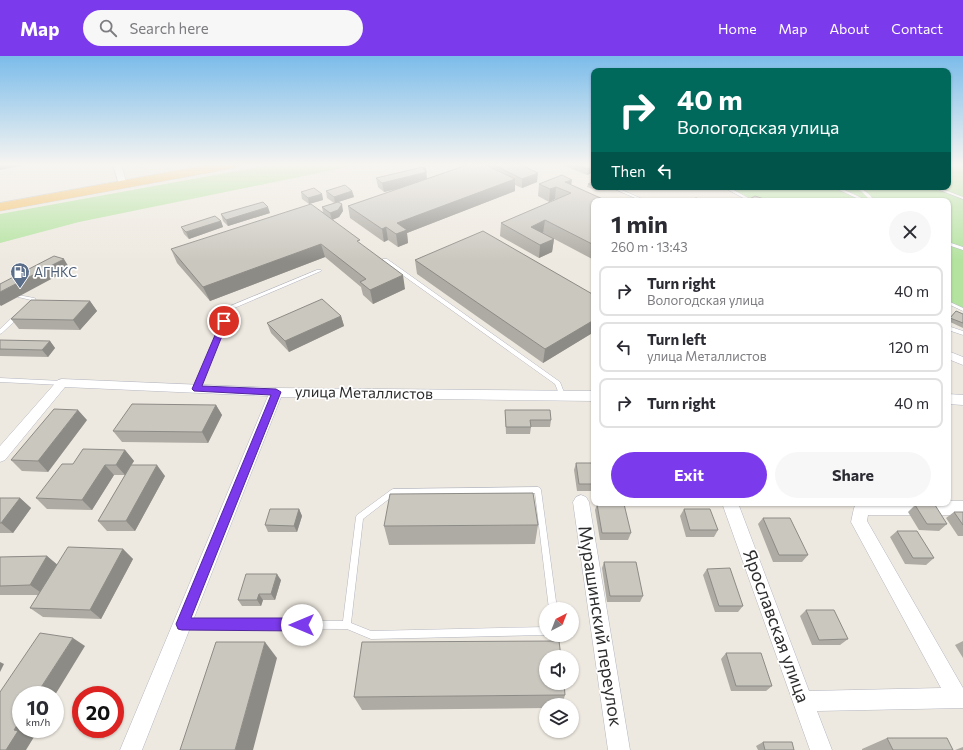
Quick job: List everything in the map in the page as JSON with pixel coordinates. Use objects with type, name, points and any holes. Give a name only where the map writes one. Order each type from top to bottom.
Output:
[{"type":"highway","points":[[0,207],[59,196]]},
{"type":"street","points":[[951,356],[963,361]]},
{"type":"street","name":"улица Металлистов","points":[[62,383],[276,392],[591,396]]},
{"type":"street","points":[[0,456],[62,383]]},
{"type":"street","points":[[131,750],[276,392]]},
{"type":"street","points":[[951,399],[963,400]]},
{"type":"street","name":"Мурашинский переулок","points":[[581,502],[619,750]]},
{"type":"street","name":"Ярославская улица","points":[[731,506],[821,750]]},
{"type":"street","points":[[803,701],[960,698],[859,522],[862,508],[963,508]]},
{"type":"lane","points":[[951,244],[963,249]]},
{"type":"lane","points":[[385,260],[558,383],[562,395]]},
{"type":"lane","points":[[197,389],[230,308],[319,271]]},
{"type":"lane","points":[[0,332],[34,299],[20,296]]},
{"type":"lane","points":[[951,304],[963,310]]},
{"type":"lane","points":[[951,329],[963,334]]},
{"type":"lane","points":[[0,380],[62,383]]},
{"type":"lane","points":[[347,625],[360,517],[393,492],[538,490],[552,602]]},
{"type":"lane","points":[[182,624],[347,625],[371,635],[539,631]]},
{"type":"green space","points":[[97,196],[204,196],[79,222],[0,243],[0,214]]},
{"type":"green space","points":[[745,196],[963,196],[963,309],[951,303],[951,198],[748,198]]},
{"type":"building","points":[[376,196],[468,196],[397,223],[407,230],[396,234],[386,227],[382,229],[348,206]]},
{"type":"building","points":[[563,196],[597,196],[600,198],[591,198],[591,243],[545,220],[531,227],[554,239],[540,245],[501,223]]},
{"type":"building","points":[[263,202],[268,207],[226,220],[221,214]]},
{"type":"building","points":[[338,202],[342,204],[338,210],[330,213],[322,207]]},
{"type":"building","points":[[311,204],[360,240],[357,241],[403,275],[370,290],[360,282],[366,279],[321,244],[203,287],[171,249]]},
{"type":"building","points":[[215,216],[221,221],[186,232],[181,227]]},
{"type":"building","points":[[483,231],[591,293],[591,322],[545,349],[415,260]]},
{"type":"building","points":[[54,256],[64,259],[0,292],[0,284]]},
{"type":"building","points":[[322,299],[341,316],[285,341],[267,323]]},
{"type":"building","points":[[31,300],[90,301],[73,320],[11,319]]},
{"type":"building","points":[[956,311],[963,314],[963,323],[951,318]]},
{"type":"building","points":[[0,340],[50,341],[42,350],[0,349]]},
{"type":"building","points":[[132,404],[216,405],[202,432],[113,431]]},
{"type":"building","points":[[54,409],[78,410],[38,461],[11,460]]},
{"type":"building","points":[[505,410],[550,410],[551,420],[530,420],[531,427],[506,427]]},
{"type":"building","points":[[83,449],[125,450],[116,465],[105,465],[82,500],[36,498],[62,464],[73,464]]},
{"type":"building","points":[[576,463],[591,463],[591,484],[579,484]]},
{"type":"building","points":[[131,465],[157,465],[126,521],[98,521]]},
{"type":"building","points":[[533,493],[538,525],[384,526],[390,494]]},
{"type":"building","points":[[0,498],[20,498],[1,523],[0,523]]},
{"type":"building","points":[[597,506],[624,506],[631,533],[602,533]]},
{"type":"building","points":[[916,506],[936,506],[947,524],[927,524]]},
{"type":"building","points":[[270,509],[299,509],[294,526],[265,525]]},
{"type":"building","points":[[684,509],[710,509],[718,530],[690,530]]},
{"type":"building","points":[[954,512],[963,512],[963,525]]},
{"type":"building","points":[[763,518],[790,518],[808,555],[779,555]]},
{"type":"building","points":[[897,531],[917,531],[934,558],[913,558]]},
{"type":"building","points":[[68,547],[123,549],[90,610],[30,608]]},
{"type":"building","points":[[47,556],[30,585],[0,586],[0,557]]},
{"type":"building","points":[[604,562],[636,562],[643,596],[610,596]]},
{"type":"building","points":[[730,568],[743,606],[719,606],[707,569]]},
{"type":"building","points":[[246,574],[277,574],[271,594],[259,594],[257,600],[238,600]]},
{"type":"building","points":[[806,610],[834,610],[848,639],[819,640]]},
{"type":"building","points":[[40,633],[73,638],[42,686],[12,686],[12,738],[14,738],[6,750],[0,750],[0,692]]},
{"type":"building","points":[[216,642],[265,642],[235,750],[180,750]]},
{"type":"building","points":[[362,642],[559,642],[560,650],[539,650],[539,690],[565,690],[565,695],[354,697]]},
{"type":"building","points":[[726,653],[761,653],[772,686],[736,686]]},
{"type":"building","points":[[887,738],[947,738],[953,750],[893,750]]},
{"type":"building","points":[[763,742],[792,742],[794,750],[765,750]]},
{"type":"place","name":"АГНКС","points":[[20,289]]},
{"type":"route","points":[[224,321],[197,389],[276,392],[182,624],[302,625]]}]
